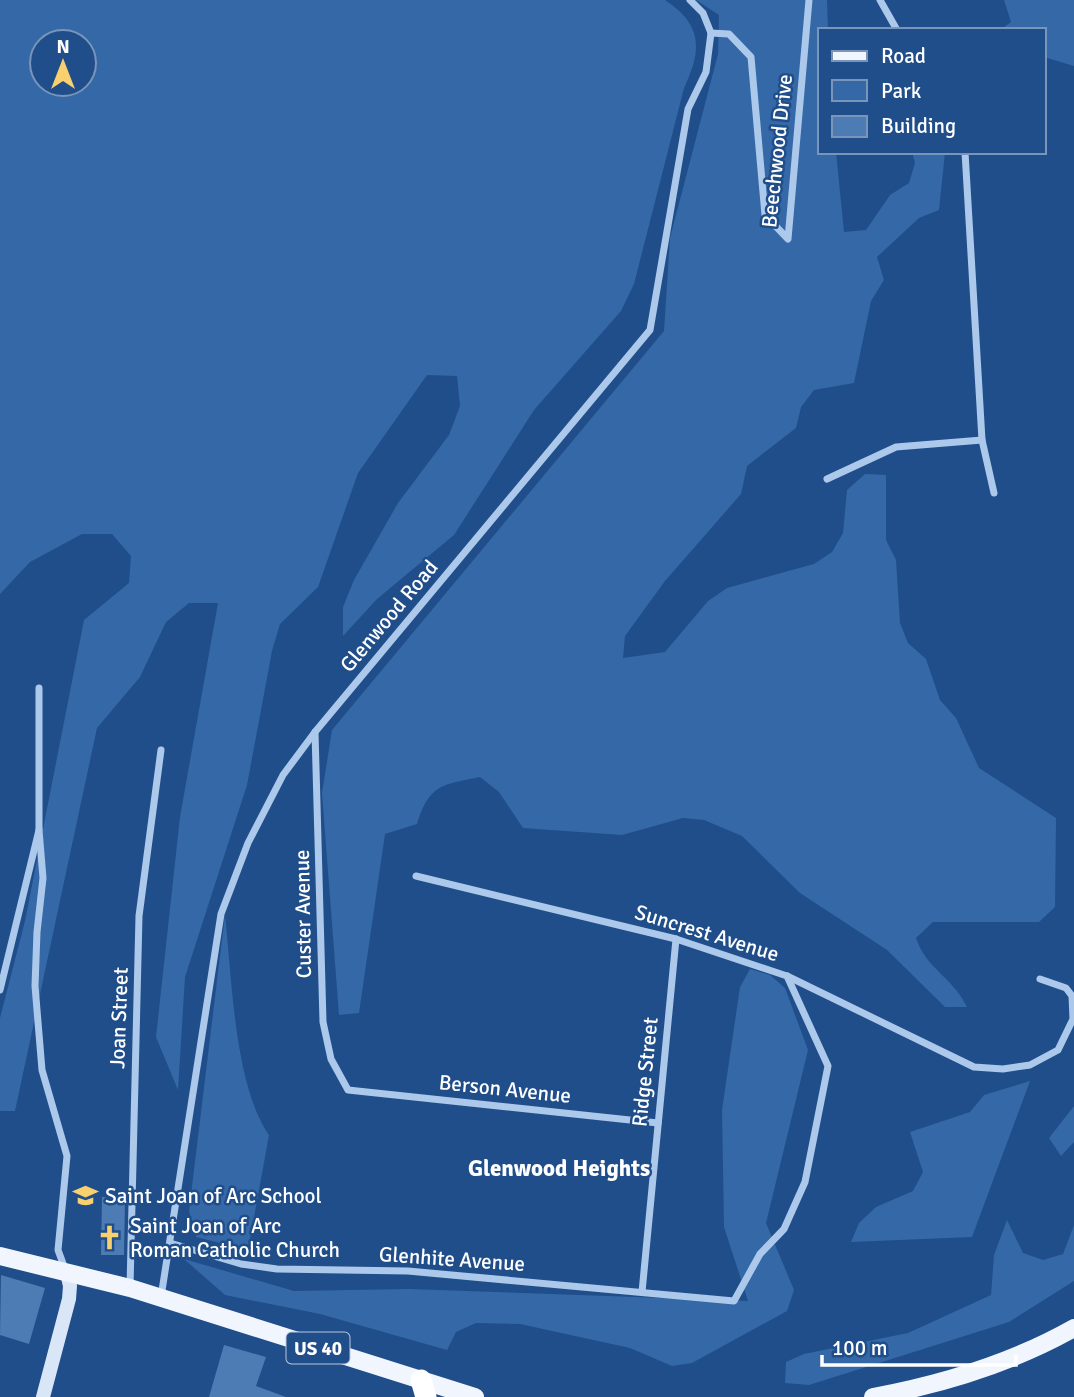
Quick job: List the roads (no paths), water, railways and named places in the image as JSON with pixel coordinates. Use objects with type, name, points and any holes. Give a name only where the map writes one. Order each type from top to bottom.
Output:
[{"type":"main road","name":"US 40","points":[[0,1256],[130,1288],[424,1389],[475,1397]]},
{"type":"main road","points":[[873,1397],[924,1392],[1048,1342],[1074,1328]]},
{"type":"street","points":[[690,0],[703,13],[711,33]]},
{"type":"street","name":"Beechwood Drive","points":[[711,33],[729,34],[751,57],[765,215],[788,239],[809,0]]},
{"type":"street","points":[[880,0],[896,28]]},
{"type":"street","name":"Glenwood Road","points":[[161,1298],[221,914],[248,843],[283,775],[315,732],[650,330],[688,109],[706,72],[711,33]]},
{"type":"street","points":[[965,154],[982,440],[994,493]]},
{"type":"street","points":[[827,479],[896,447],[982,440]]},
{"type":"street","points":[[38,688],[39,830],[43,878],[35,986],[42,1070],[67,1156],[58,1250],[71,1286],[43,1397]]},
{"type":"street","name":"Custer Avenue","points":[[315,732],[323,1022],[331,1059],[348,1090]]},
{"type":"street","name":"Joan Street","points":[[130,1288],[139,916],[161,750]]},
{"type":"street","points":[[0,990],[39,830]]},
{"type":"street","name":"Suncrest Avenue","points":[[416,876],[676,939],[787,976],[974,1067],[1003,1069],[1030,1065],[1058,1050],[1073,1019],[1072,996],[1066,988],[1040,979]]},
{"type":"street","name":"Ridge Street","points":[[642,1292],[676,939]]},
{"type":"street","name":"Glenhite Avenue","points":[[170,1243],[241,1265],[277,1269],[408,1271],[734,1301],[760,1254],[784,1229],[804,1182],[828,1066],[787,976]]},
{"type":"street","name":"Berson Avenue","points":[[348,1090],[658,1123]]},
{"type":"place","name":"Saint Joan of Arc School","points":[[85,1196]]},
{"type":"place","name":"Saint Joan of Arc Roman Catholic Church","points":[[110,1238]]},
{"type":"district","name":"Glenwood Heights","points":[[559,1168]]}]
